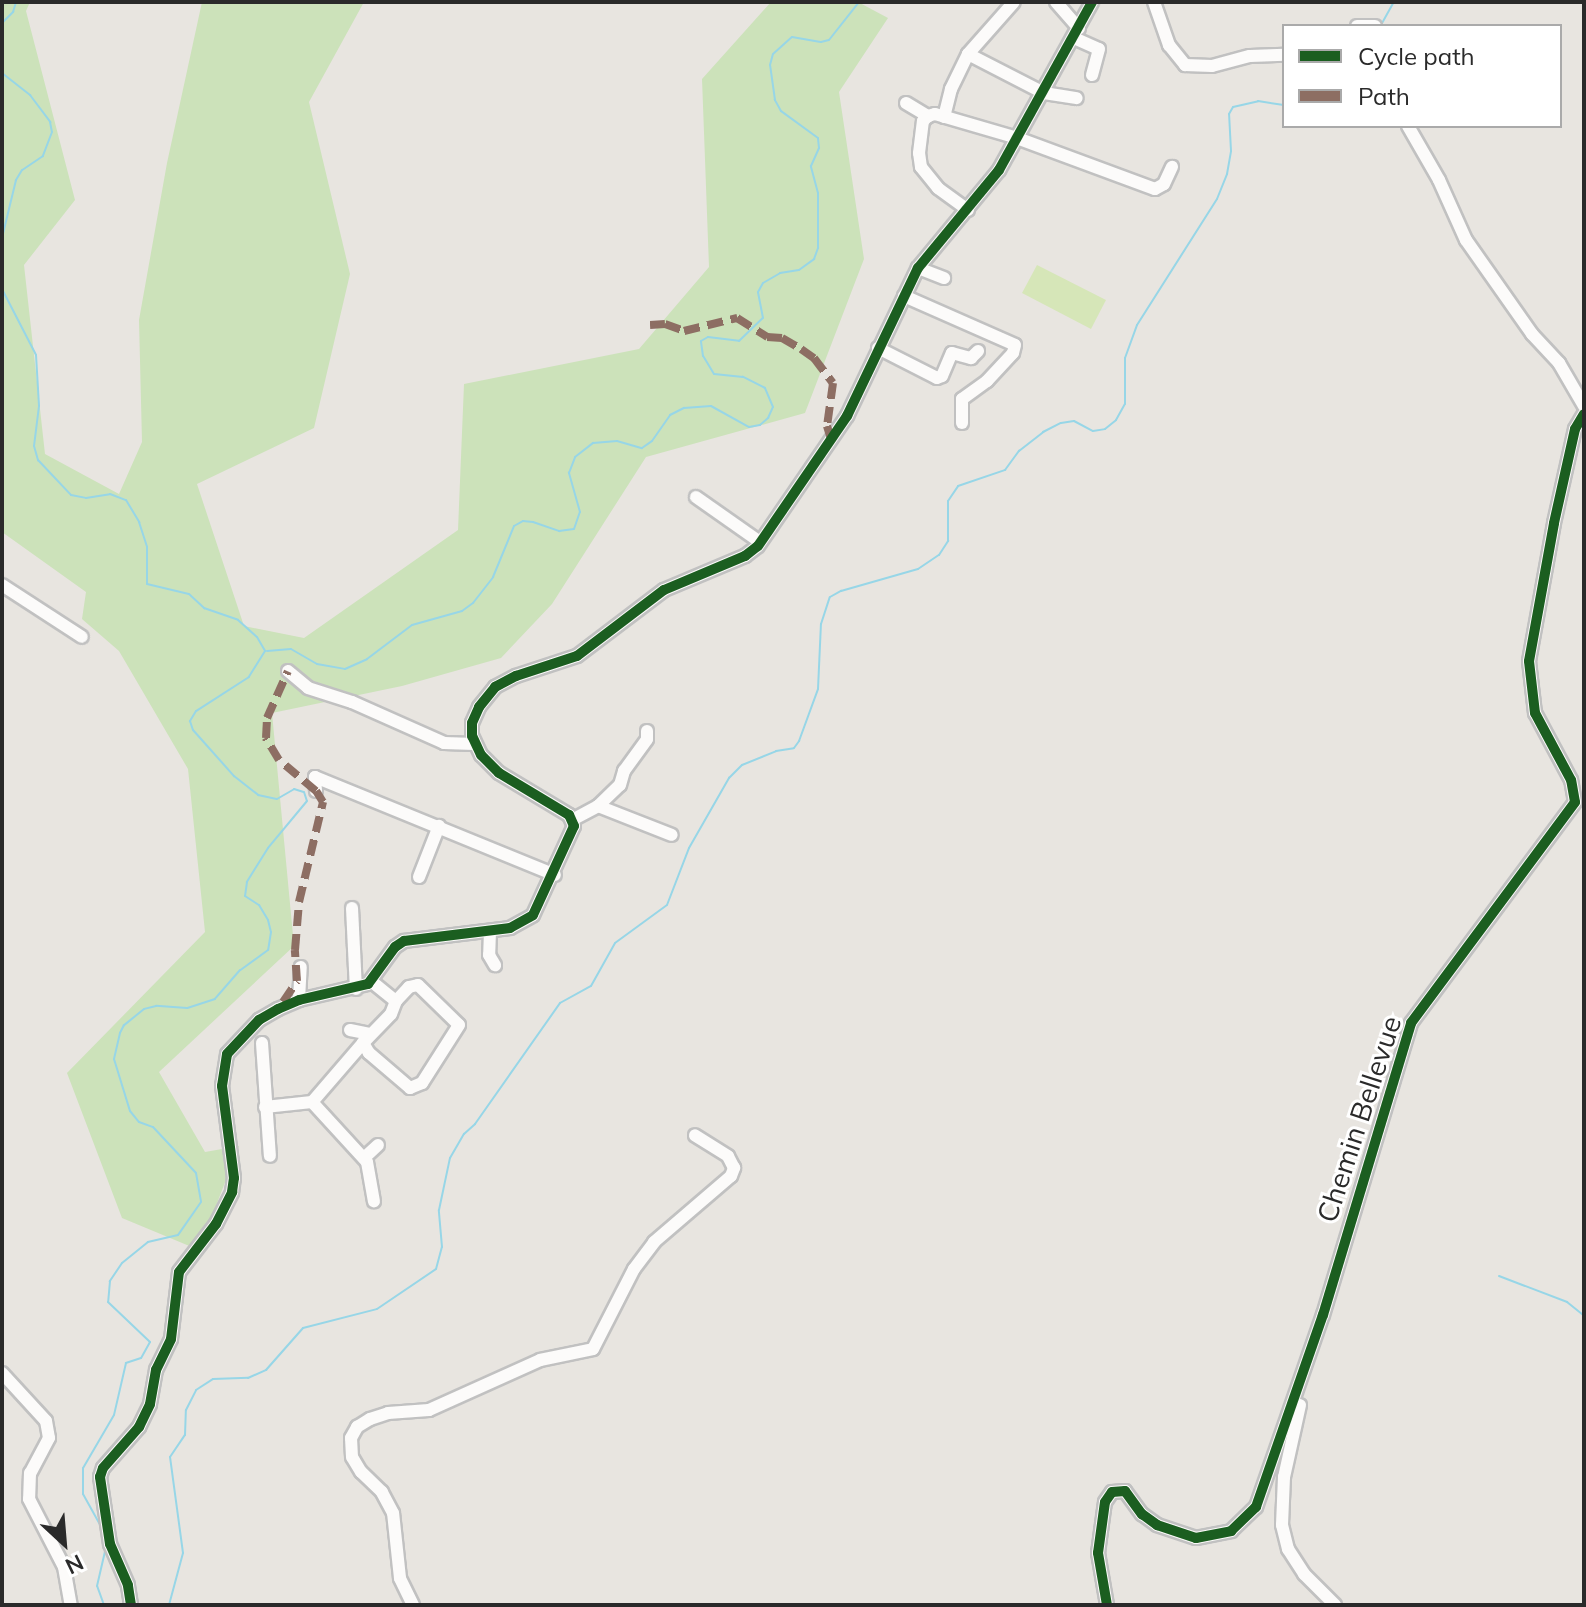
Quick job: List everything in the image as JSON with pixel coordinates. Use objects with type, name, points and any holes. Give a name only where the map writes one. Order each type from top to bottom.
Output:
[{"type":"street","points":[[944,117],[951,89],[968,54],[1014,2]]},
{"type":"street","points":[[1056,2],[1076,33],[1099,49],[1092,75]]},
{"type":"street","points":[[572,820],[499,773],[474,744],[472,723],[479,707],[495,687],[516,676],[577,656],[664,590],[745,556],[760,542],[847,416],[918,268],[968,210],[1017,138],[1092,2]]},
{"type":"street","points":[[1154,2],[1174,55],[1190,67],[1250,56],[1282,55]]},
{"type":"street","points":[[968,54],[1044,93],[1077,98]]},
{"type":"street","points":[[906,103],[928,116],[944,117],[1017,138],[1155,189],[1164,184],[1172,167]]},
{"type":"street","points":[[928,116],[923,121],[921,167],[938,188],[968,210]]},
{"type":"street","points":[[1409,128],[1439,180],[1466,240],[1532,334],[1559,363],[1584,406]]},
{"type":"street","points":[[918,268],[944,278]]},
{"type":"street","points":[[904,296],[1015,345],[1013,353],[987,381],[962,399],[962,423]]},
{"type":"street","points":[[878,348],[937,378],[942,376],[952,353],[971,358],[978,351]]},
{"type":"street","name":"Chemin Bellevue","points":[[1107,1605],[1098,1553],[1108,1495],[1125,1491],[1149,1520],[1183,1536],[1221,1536],[1239,1526],[1263,1492],[1314,1341],[1411,1023],[1575,802],[1571,780],[1535,713],[1529,661],[1554,523],[1575,429],[1584,414]]},
{"type":"street","points":[[696,497],[760,542]]},
{"type":"street","points":[[2,585],[82,637]]},
{"type":"street","points":[[288,671],[308,688],[352,702],[444,743],[474,744]]},
{"type":"street","points":[[572,820],[598,806],[620,785],[624,771],[647,739],[647,731]]},
{"type":"street","points":[[316,791],[315,777],[555,875]]},
{"type":"street","points":[[598,806],[672,835]]},
{"type":"street","points":[[131,1605],[128,1585],[110,1544],[100,1477],[103,1468],[139,1427],[150,1404],[156,1370],[171,1339],[179,1272],[216,1224],[232,1192],[234,1178],[222,1086],[227,1054],[259,1020],[299,1000],[356,989],[371,981],[395,947],[404,941],[490,931],[527,921],[538,909],[555,875],[573,833],[572,820]]},
{"type":"street","points":[[419,877],[439,826]]},
{"type":"street","points":[[352,908],[356,989]]},
{"type":"street","points":[[490,931],[489,955],[495,965]]},
{"type":"street","points":[[299,1000],[301,967]]},
{"type":"street","points":[[265,1107],[312,1102],[367,1038],[391,1014],[396,1001],[416,980],[459,1025],[422,1083],[406,1087],[367,1038],[350,1030]]},
{"type":"street","points":[[371,981],[396,1001]]},
{"type":"street","points":[[262,1043],[270,1156]]},
{"type":"street","points":[[312,1102],[364,1158],[374,1201]]},
{"type":"street","points":[[413,1605],[400,1578],[393,1513],[382,1492],[356,1464],[351,1438],[357,1427],[388,1413],[429,1410],[540,1360],[593,1349],[634,1269],[654,1242],[731,1176],[734,1168],[728,1156],[695,1135]]},
{"type":"street","points":[[364,1158],[378,1145]]},
{"type":"street","points":[[1314,1341],[1284,1477],[1282,1525],[1288,1549],[1304,1574],[1335,1605]]},
{"type":"street","points":[[2,1373],[46,1421],[49,1438],[30,1473],[29,1499],[64,1567],[71,1605]]},
{"type":"green space","points":[[2,2],[30,2],[26,11],[75,200],[24,265],[45,454],[119,494],[142,442],[139,320],[167,163],[202,2],[364,2],[309,102],[350,274],[314,428],[197,484],[244,626],[304,638],[458,530],[464,384],[639,349],[709,267],[702,79],[771,2],[858,2],[888,18],[839,92],[864,259],[805,413],[646,457],[552,604],[501,658],[402,686],[272,713],[294,946],[159,1072],[205,1152],[239,1146],[199,1250],[122,1218],[67,1073],[205,932],[188,769],[119,651],[82,619],[86,592],[2,532]]},
{"type":"green space","points":[[1037,265],[1106,300],[1091,329],[1022,293]]},
{"type":"waterway","points":[[2,23],[13,12],[16,2]]},
{"type":"waterway","points":[[267,651],[291,649],[317,664],[345,669],[367,659],[412,625],[462,611],[473,603],[493,577],[514,526],[523,521],[559,531],[574,529],[580,512],[569,473],[575,457],[593,443],[617,441],[642,448],[652,441],[670,415],[684,408],[711,406],[749,427],[760,425],[768,418],[773,407],[765,388],[743,377],[714,374],[703,356],[701,341],[708,337],[739,341],[763,318],[758,292],[763,283],[780,273],[799,270],[814,259],[818,248],[818,193],[811,166],[819,148],[818,138],[781,111],[775,100],[770,65],[773,54],[792,37],[821,42],[829,40],[859,2]]},
{"type":"waterway","points":[[1382,24],[1394,2]]},
{"type":"waterway","points":[[2,73],[30,95],[50,122],[52,132],[43,156],[22,170],[16,180],[2,238]]},
{"type":"waterway","points":[[169,1605],[183,1553],[170,1457],[185,1435],[186,1410],[196,1390],[213,1379],[248,1378],[266,1370],[303,1328],[377,1309],[436,1269],[442,1247],[439,1210],[450,1158],[464,1134],[475,1124],[560,1003],[591,986],[615,943],[667,905],[689,848],[729,778],[742,765],[776,751],[794,748],[799,741],[818,689],[821,624],[830,597],[918,569],[939,555],[948,541],[948,501],[958,486],[1005,470],[1019,451],[1043,432],[1061,423],[1074,421],[1093,431],[1105,429],[1116,420],[1125,404],[1125,358],[1137,325],[1217,199],[1227,174],[1231,151],[1229,114],[1233,107],[1258,101],[1282,105]]},
{"type":"waterway","points":[[2,289],[36,355],[39,406],[34,446],[38,460],[71,495],[86,498],[110,494],[126,500],[139,522],[147,547],[147,584],[189,594],[204,608],[238,620],[257,637],[265,651],[249,677],[196,711],[190,721],[193,730],[234,776],[258,795],[277,799],[294,789],[304,792],[307,801],[268,848],[247,882],[245,896],[259,905],[268,920],[271,932],[268,950],[240,970],[215,999],[187,1008],[156,1006],[144,1009],[124,1025],[120,1033],[114,1059],[130,1111],[139,1122],[153,1127],[196,1173],[201,1202],[178,1235],[148,1242],[122,1263],[110,1281],[108,1302],[150,1342],[141,1358],[126,1363],[114,1415],[83,1468],[83,1494],[102,1528]]},
{"type":"waterway","points":[[1499,1276],[1567,1302],[1584,1316]]},
{"type":"waterway","points":[[104,1605],[97,1586],[105,1550]]},
{"type":"marked path","points":[[650,325],[665,324],[684,331],[737,318],[767,337],[782,338],[801,349],[814,358],[833,383],[827,426],[831,439]]},
{"type":"marked path","points":[[283,1002],[297,981],[295,950],[299,902],[323,802],[316,791],[279,760],[266,738],[267,718],[288,671]]},
{"type":"cycle path","points":[[131,1605],[128,1585],[110,1544],[100,1477],[103,1468],[139,1427],[150,1404],[156,1370],[171,1339],[179,1272],[216,1224],[232,1192],[234,1178],[222,1086],[227,1054],[259,1020],[278,1009],[299,1000],[368,984],[395,947],[404,941],[510,928],[533,915],[574,826],[569,815],[499,773],[481,755],[472,736],[472,723],[479,707],[495,687],[516,676],[577,656],[664,590],[745,556],[758,546],[847,416],[918,268],[999,170],[1092,2]]},
{"type":"cycle path","points":[[1107,1605],[1098,1553],[1105,1502],[1112,1492],[1125,1491],[1142,1514],[1157,1525],[1196,1538],[1231,1531],[1256,1507],[1323,1315],[1411,1023],[1575,802],[1571,780],[1535,713],[1529,661],[1554,523],[1575,429],[1584,414]]}]
